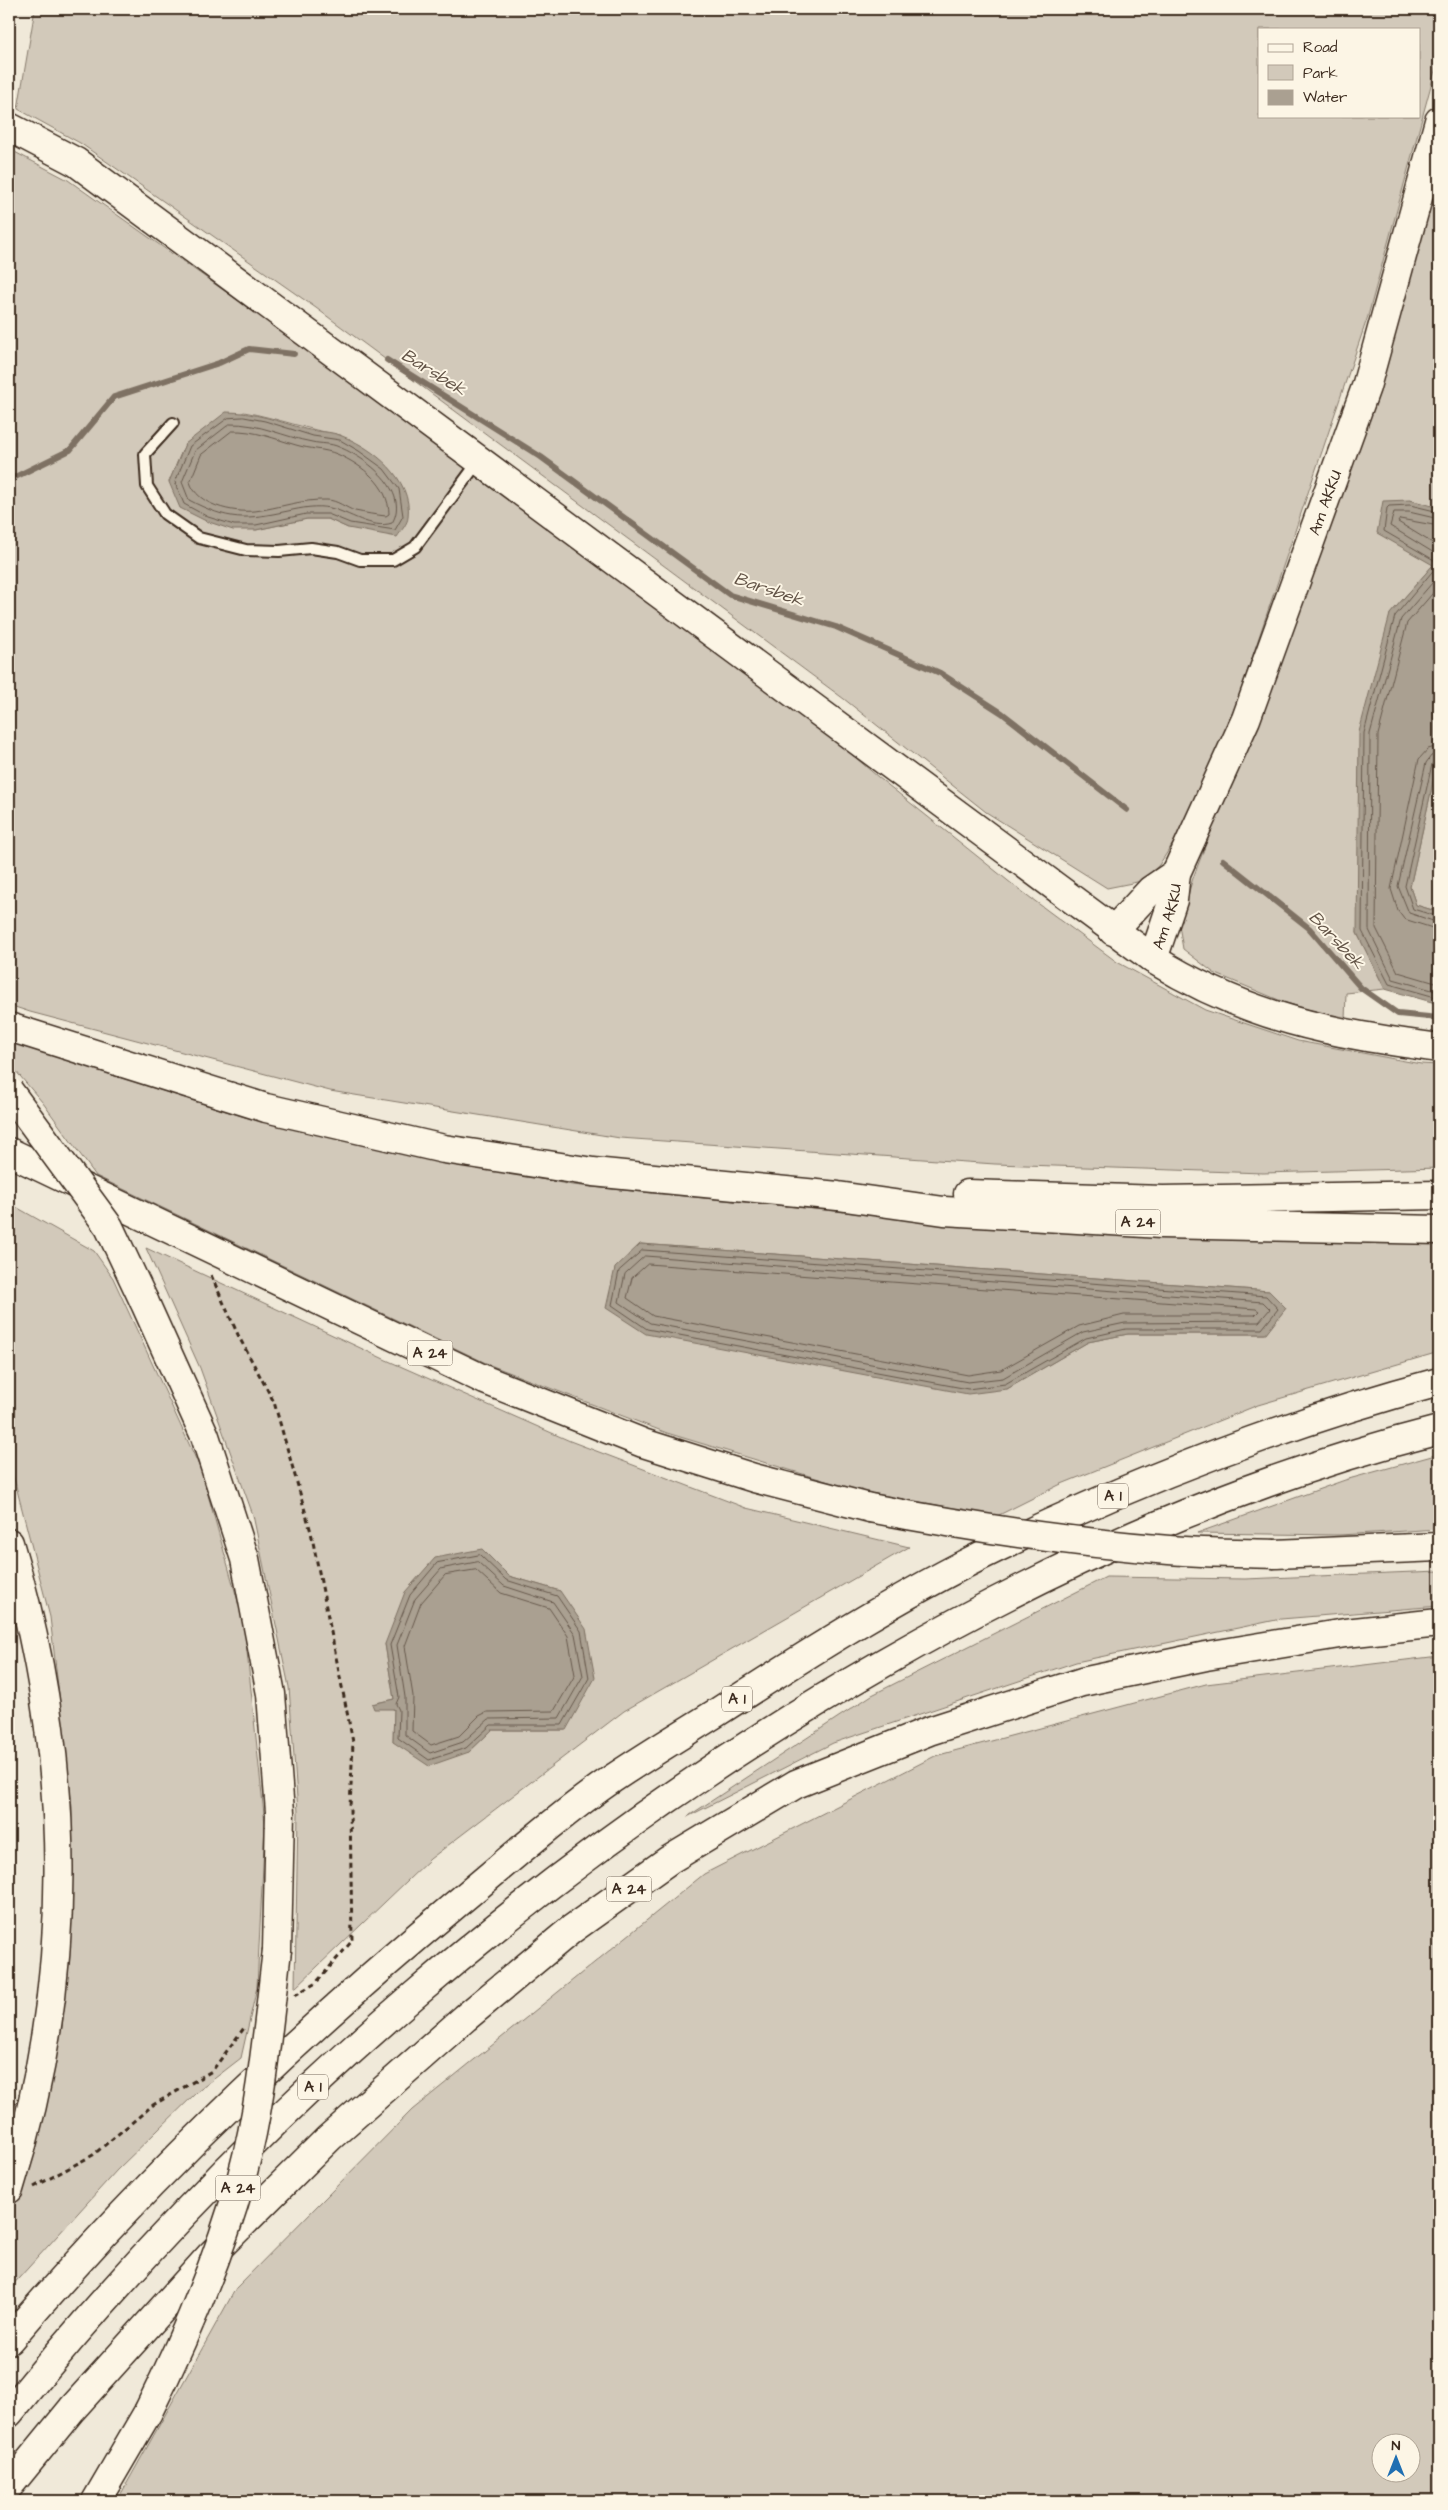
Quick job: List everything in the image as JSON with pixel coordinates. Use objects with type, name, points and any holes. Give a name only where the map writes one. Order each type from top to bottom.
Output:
[{"type":"main road","name":"Am AKKU","points":[[1153,958],[1174,900],[1176,873],[1246,719],[1366,387],[1439,121]]},
{"type":"main road","points":[[9,127],[76,162],[818,709],[1113,931],[1153,958],[1207,990],[1249,1008],[1296,1023],[1343,1034],[1439,1048]]},
{"type":"main road","name":"Am AKKU","points":[[1113,931],[1151,890],[1176,873]]},
{"type":"main road","name":"A 24","points":[[9,1028],[266,1108],[444,1149],[644,1179],[838,1196],[944,1211],[1161,1224],[1439,1230]]},
{"type":"main road","name":"A 24","points":[[9,1091],[109,1227],[205,1436],[245,1559],[272,1704],[280,1812],[277,1950],[261,2082],[242,2175],[214,2265],[180,2349],[148,2412],[96,2501]]},
{"type":"main road","name":"A 24","points":[[9,1152],[485,1380],[643,1444],[754,1478],[870,1508],[967,1527],[1068,1540],[1171,1550],[1275,1554],[1439,1547]]},
{"type":"main road","name":"A 24","points":[[838,1196],[946,1193],[1163,1200],[1439,1195]]},
{"type":"main road","name":"A 1","points":[[9,2340],[73,2265],[270,2066],[403,1948],[611,1780],[783,1669],[912,1594],[1016,1538],[1205,1457],[1378,1398],[1439,1382]]},
{"type":"main road","name":"A 1","points":[[9,2413],[183,2215],[297,2101],[427,1984],[531,1899],[697,1778],[833,1691],[1036,1579],[1140,1532],[1222,1499],[1394,1441],[1439,1430]]},
{"type":"main road","points":[[9,1543],[33,1630],[45,1693],[59,1838],[56,1941],[45,2040],[26,2135],[9,2189]]},
{"type":"main road","name":"A 24","points":[[9,2486],[72,2409],[205,2262],[329,2138],[465,2018],[572,1929],[669,1860],[796,1784],[929,1731],[1082,1682],[1206,1656],[1345,1633],[1439,1623]]},
{"type":"lane","points":[[173,423],[145,454],[147,486],[165,514],[199,538],[246,550],[279,551],[311,548],[338,552],[360,560],[393,560],[415,547],[480,459]]},
{"type":"green space","points":[[35,9],[1439,9],[1439,56],[1368,316],[1238,699],[1194,811],[1159,865],[1142,881],[1107,888],[986,812],[844,699],[316,308],[80,143],[18,109]]},
{"type":"green space","points":[[9,149],[68,180],[510,493],[771,684],[878,777],[1012,884],[1117,962],[1205,1010],[1298,1041],[1421,1064],[1439,1065],[1439,1168],[1263,1173],[995,1164],[620,1138],[330,1091],[9,1005]],"holes":[[[244,412],[341,435],[348,528],[328,519],[307,519],[256,530],[169,482],[185,444]]]},
{"type":"green space","points":[[1439,164],[1439,508],[1410,500],[1433,565],[1390,614],[1357,933],[1385,989],[1346,993],[1345,1020],[1286,1003],[1214,973],[1183,949],[1179,925],[1193,878],[1380,387]]},
{"type":"green space","points":[[1439,755],[1439,912],[1416,905],[1410,887]]},
{"type":"green space","points":[[9,1042],[245,1117],[375,1147],[572,1185],[885,1216],[1439,1238],[1439,1352],[1258,1405],[1059,1485],[997,1516],[859,1491],[667,1433],[490,1365],[96,1176],[43,1103],[9,1063]],"holes":[[[641,1244],[1269,1291],[1286,1308],[1265,1334],[1128,1334],[1088,1342],[1007,1389]]]},
{"type":"green space","points":[[9,1203],[94,1251],[113,1278],[201,1470],[244,1623],[265,1824],[257,1987],[241,2058],[197,2092],[117,2170],[9,2289],[9,2219],[28,2167],[62,2028],[70,1938],[72,1807],[50,1617],[9,1459]]},
{"type":"green space","points":[[146,1248],[384,1359],[570,1441],[746,1508],[909,1547],[624,1711],[430,1859],[295,1988],[298,1812],[289,1687],[253,1515],[200,1368]],"holes":[[[482,1549],[509,1576],[560,1591],[565,1730],[492,1730],[469,1752],[393,1742],[394,1709],[372,1704],[394,1699],[385,1644]]]},
{"type":"green space","points":[[1439,1454],[1439,1529],[1339,1535],[1197,1533],[1345,1480]]},
{"type":"green space","points":[[1439,1571],[1439,1606],[1281,1619],[1076,1662],[833,1743],[687,1817],[872,1695],[1106,1577],[1245,1579]]},
{"type":"green space","points":[[1439,1656],[1439,2501],[117,2501],[236,2288],[412,2110],[704,1874],[935,1756],[1206,1684]]},
{"type":"water","points":[[226,412],[256,415],[305,429],[333,433],[366,448],[388,467],[404,490],[408,503],[408,517],[404,527],[397,537],[348,528],[328,519],[307,519],[256,530],[233,530],[206,521],[180,508],[169,482],[185,444]]},
{"type":"water","points":[[1410,500],[1439,508],[1439,755],[1410,887],[1416,905],[1439,912],[1439,1004],[1385,989],[1357,933],[1359,732],[1390,614],[1433,565],[1377,533],[1383,501]]},
{"type":"water","points":[[640,1244],[1269,1291],[1286,1308],[1266,1334],[1128,1334],[1088,1342],[1007,1389],[968,1394],[646,1334],[606,1308],[615,1268]]},
{"type":"water","points":[[482,1549],[509,1576],[560,1591],[586,1629],[595,1678],[566,1730],[492,1730],[469,1752],[429,1766],[393,1742],[394,1709],[374,1709],[372,1704],[394,1699],[385,1644],[405,1592],[435,1558]]},
{"type":"waterway","name":"Barsbek","points":[[9,480],[70,450],[114,397],[219,363],[249,349],[294,354]]},
{"type":"waterway","name":"Barsbek","points":[[387,360],[541,457],[730,595],[836,627],[940,673],[1002,713],[1127,810]]},
{"type":"waterway","name":"Barsbek","points":[[1223,860],[1309,928],[1361,988],[1398,1014],[1439,1018]]}]
